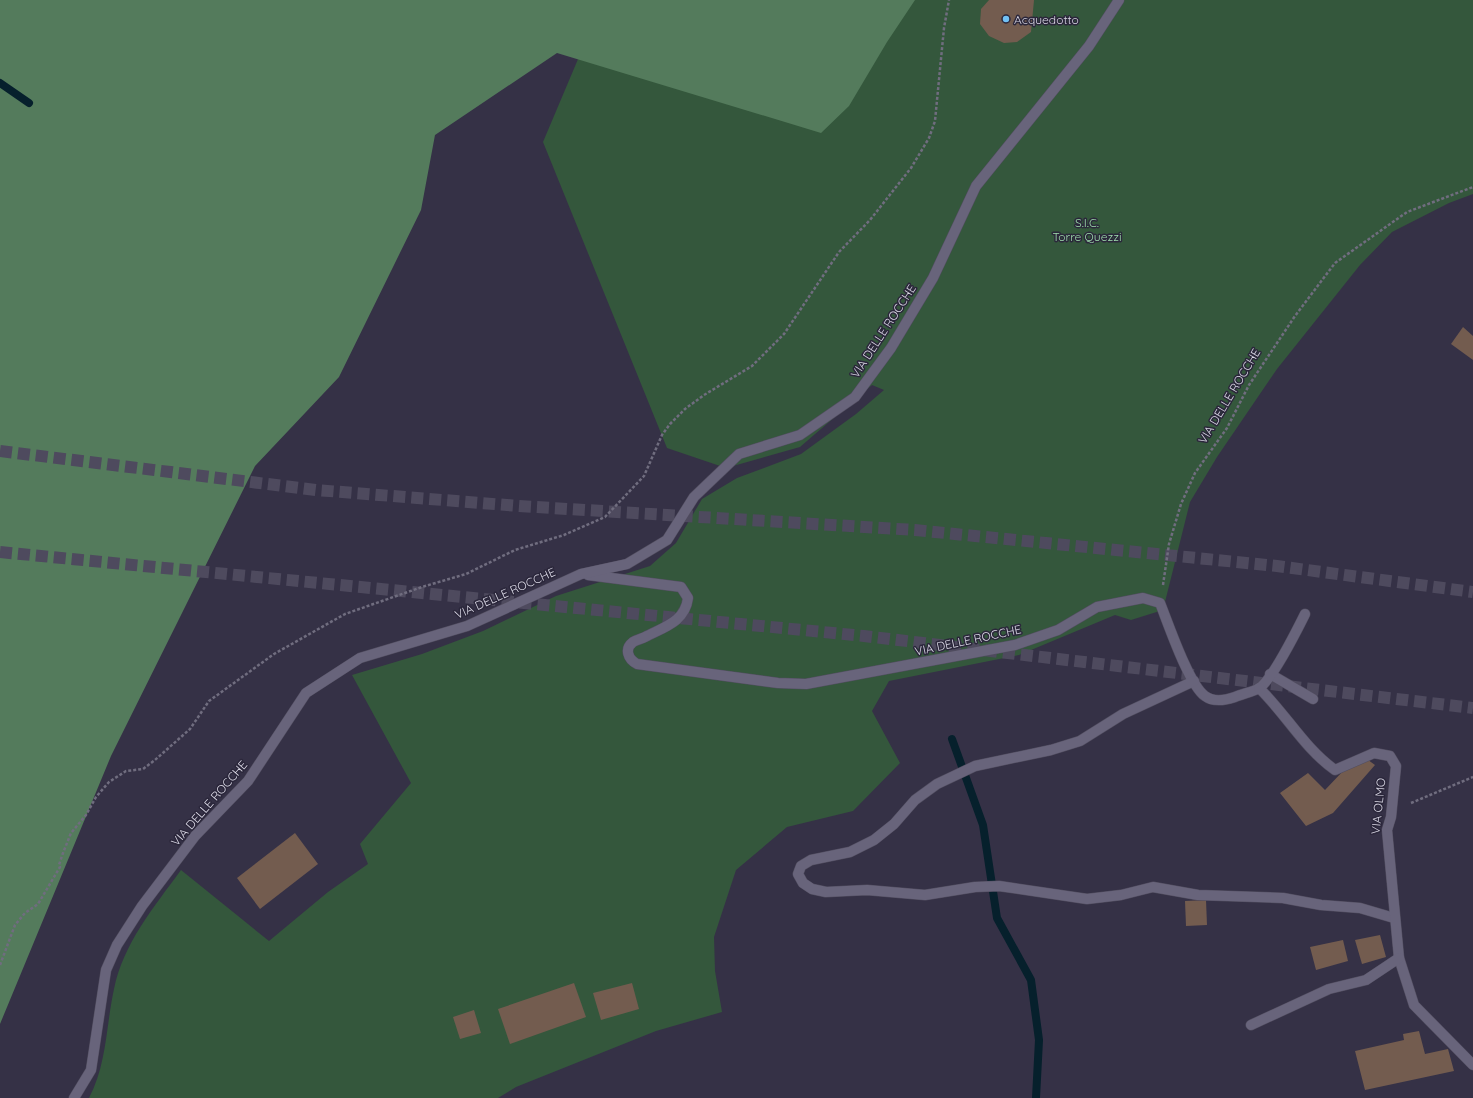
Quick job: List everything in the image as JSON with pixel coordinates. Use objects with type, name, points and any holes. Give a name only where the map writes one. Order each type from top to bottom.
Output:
[{"type":"street","points":[[1109,15],[1114,0]]},
{"type":"street","name":"VIA DELLE ROCCHE","points":[[74,1098],[91,1070],[106,970],[117,945],[142,906],[195,836],[248,781],[306,693],[360,658],[467,626],[581,574],[627,564],[667,540],[694,497],[739,454],[800,435],[855,398],[891,348],[933,278],[976,186],[1089,46],[1119,0]]},
{"type":"street","name":"VIA DELLE ROCCHE","points":[[581,574],[681,587],[688,598],[687,609],[670,626],[633,642],[628,648],[628,654],[631,661],[636,664],[778,683],[806,684],[1015,645],[1058,630],[1098,607],[1143,598],[1160,603]]},
{"type":"street","points":[[1160,603],[1172,637],[1194,681],[1206,697],[1216,700],[1226,700],[1259,688],[1278,664],[1305,614]]},
{"type":"street","points":[[1270,674],[1313,699]]},
{"type":"street","points":[[1194,681],[1123,714],[1080,740],[1051,750],[975,766],[937,784],[915,800],[894,824],[874,840],[850,852],[811,860],[801,866],[798,874],[803,883],[812,889],[826,892],[867,890],[917,895],[975,887],[1000,886],[1087,899],[1121,895],[1153,887],[1198,895],[1283,898],[1360,908],[1394,918]]},
{"type":"street","name":"VIA OLMO","points":[[1259,688],[1271,700],[1318,758],[1335,770],[1374,753],[1390,756],[1396,766],[1391,817],[1386,830],[1399,958],[1414,1005],[1473,1065]]},
{"type":"street","points":[[1251,1025],[1329,990],[1366,980],[1399,958]]},
{"type":"path","points":[[0,965],[14,925],[24,913],[38,904],[60,868],[59,865],[71,833],[86,815],[96,797],[109,782],[126,771],[142,769],[155,760],[190,729],[209,701],[236,680],[274,654],[345,614],[422,586],[466,574],[515,550],[564,535],[605,518],[626,492],[644,476],[662,435],[670,424],[685,409],[704,395],[752,366],[784,334],[839,252],[870,220],[912,168],[929,138],[935,121],[944,28],[949,0]]},
{"type":"path","name":"VIA DELLE ROCCHE","points":[[1160,603],[1169,544],[1181,504],[1195,473],[1227,428],[1249,385],[1295,316],[1335,263],[1407,212],[1473,186]]},
{"type":"path","points":[[1391,817],[1412,802],[1473,777]]},
{"type":"green space","points":[[0,0],[915,0],[887,42],[849,106],[821,133],[557,53],[435,135],[421,210],[339,377],[255,466],[111,756],[0,1024]]},
{"type":"green space","name":"S.I.C. Torre Quezzi","points":[[603,0],[1473,0],[1473,194],[1449,203],[1392,232],[1360,265],[1277,369],[1217,457],[1190,502],[1163,610],[1131,620],[1115,615],[1019,655],[889,681],[872,711],[900,763],[853,811],[787,827],[736,870],[714,937],[715,971],[722,1012],[656,1031],[516,1087],[498,1098],[89,1098],[95,1085],[103,1058],[111,1003],[118,972],[124,957],[150,912],[181,870],[269,941],[328,892],[368,864],[360,844],[411,783],[352,675],[422,654],[483,631],[556,596],[650,566],[676,543],[702,499],[737,478],[801,454],[856,414],[884,390],[872,385],[800,447],[726,468],[667,448],[543,142]]},
{"type":"building","name":"Acquedotto","points":[[989,0],[1034,0],[1031,32],[1017,42],[1004,43],[989,36],[980,24],[981,9]]},
{"type":"building","points":[[1463,327],[1473,336],[1473,360],[1451,344]]},
{"type":"building","points":[[1364,757],[1375,765],[1333,813],[1306,826],[1280,793],[1308,773],[1325,790],[1344,770]]},
{"type":"building","points":[[295,833],[318,864],[260,909],[237,878]]},
{"type":"building","points":[[1206,900],[1207,925],[1186,926],[1185,901]]},
{"type":"building","points":[[1380,935],[1386,957],[1362,964],[1355,940]]},
{"type":"building","points":[[1343,940],[1348,961],[1316,970],[1310,947]]},
{"type":"building","points":[[574,983],[586,1017],[510,1044],[498,1009]]},
{"type":"building","points":[[632,983],[639,1009],[601,1020],[593,993]]},
{"type":"building","points":[[474,1010],[481,1033],[460,1039],[453,1017]]},
{"type":"building","points":[[1419,1031],[1425,1054],[1448,1049],[1454,1071],[1365,1090],[1355,1051],[1404,1040],[1403,1034]]},
{"type":"waterway","points":[[0,83],[29,103]]},
{"type":"waterway","points":[[952,739],[983,825],[997,918],[1031,980],[1039,1040],[1036,1098]]},
{"type":"tunnel","points":[[0,451],[316,490],[519,506],[915,530],[1277,566],[1473,592]]},
{"type":"tunnel","points":[[0,552],[864,636],[1473,708]]},
{"type":"place","name":"Acquedotto","points":[[1006,19]]}]
